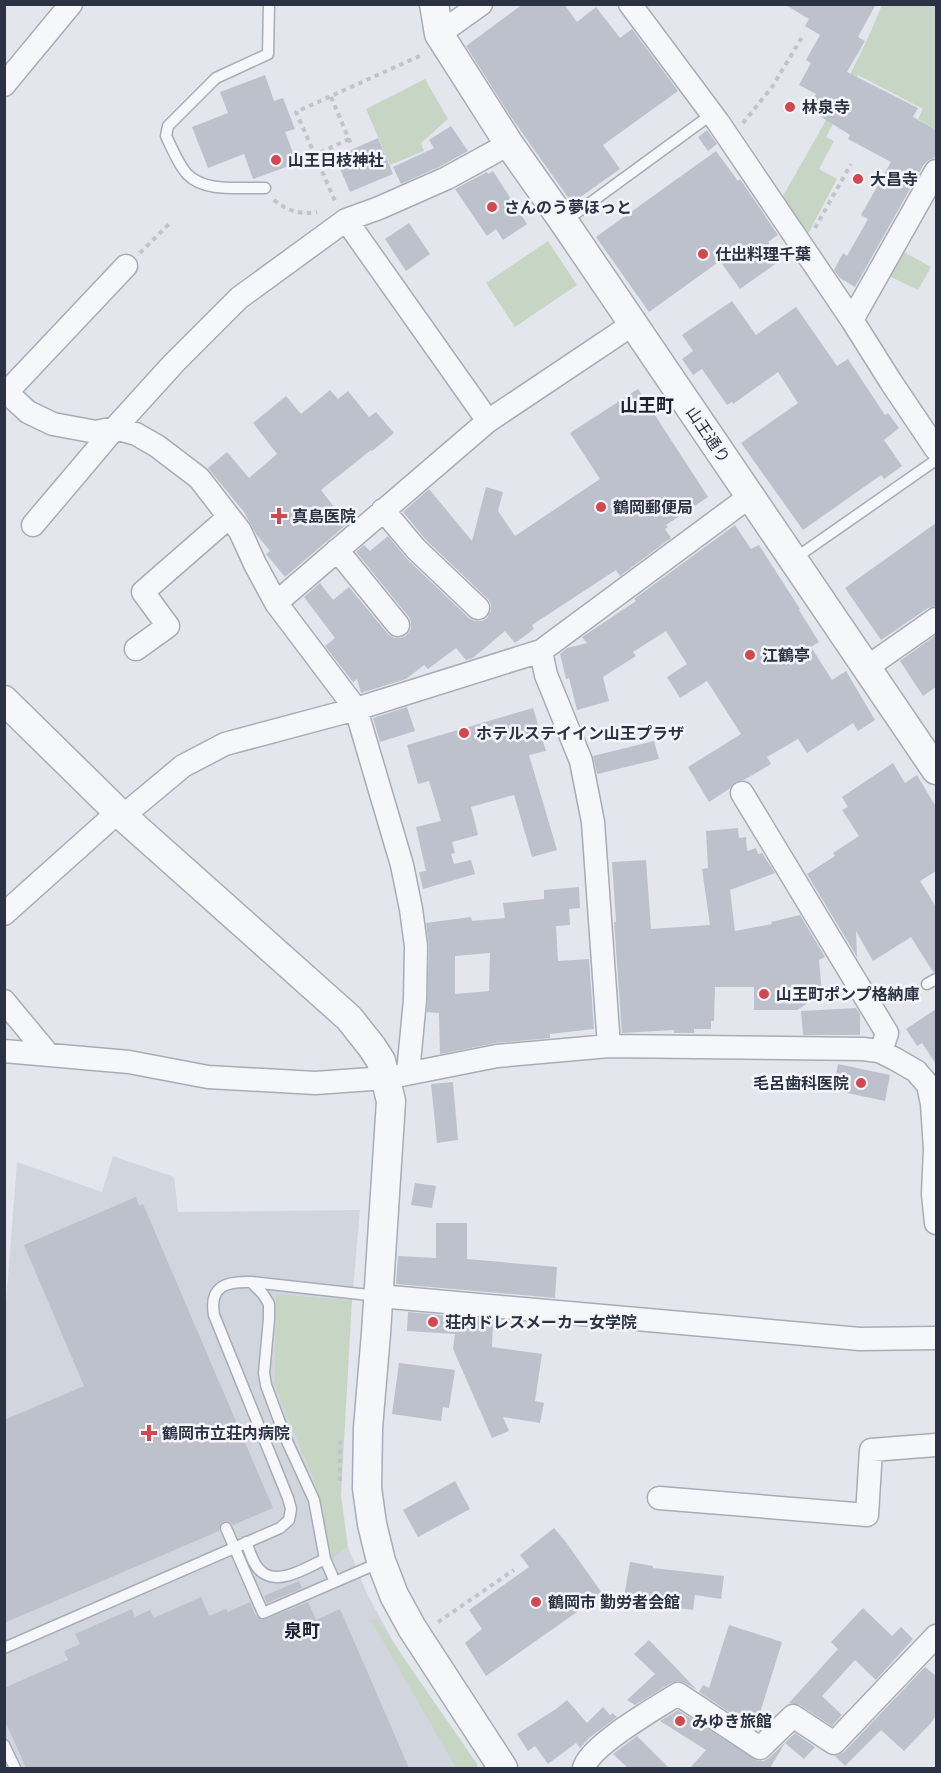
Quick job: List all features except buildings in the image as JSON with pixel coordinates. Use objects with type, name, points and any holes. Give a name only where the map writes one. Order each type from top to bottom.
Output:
[{"type":"street","points":[[4,85],[71,4]]},
{"type":"street","name":"山王通り","points":[[434,4],[430,45],[509,144],[564,222],[936,770]]},
{"type":"street","points":[[430,45],[481,4]]},
{"type":"street","points":[[630,4],[712,114],[852,320],[936,449]]},
{"type":"street","points":[[33,525],[115,428],[174,363],[239,298],[338,210],[379,208],[447,178],[509,144]]},
{"type":"street","points":[[852,320],[936,171]]},
{"type":"street","points":[[338,210],[488,421]]},
{"type":"street","points":[[126,266],[6,391],[28,412],[53,424],[96,432],[115,428],[136,434],[158,446],[199,478],[240,531],[276,603],[356,709],[402,865],[416,946],[415,1000],[392,1101],[368,1428],[367,1488],[372,1524],[381,1561],[394,1595],[412,1628],[503,1768]]},
{"type":"street","points":[[276,603],[488,421],[633,324]]},
{"type":"street","points":[[4,914],[121,814],[183,766],[225,744],[356,709],[541,651],[749,497]]},
{"type":"street","points":[[383,510],[416,549],[478,608]]},
{"type":"street","points":[[136,649],[168,626],[142,592],[229,517]]},
{"type":"street","points":[[338,550],[399,625]]},
{"type":"street","points":[[866,668],[936,619]]},
{"type":"street","points":[[541,651],[546,675],[581,761],[593,822],[609,1046]]},
{"type":"street","points":[[4,700],[121,814],[349,1018],[381,1061],[397,1076]]},
{"type":"street","points":[[742,793],[887,1032],[881,1052]]},
{"type":"street","points":[[4,1001],[48,1054]]},
{"type":"street","points":[[4,1051],[129,1062],[208,1077],[315,1083],[397,1076],[497,1056],[609,1046],[863,1049],[881,1052],[916,1071],[928,1085],[936,1149],[933,1194],[936,1223]]},
{"type":"street","points":[[379,1296],[860,1339],[936,1338]]},
{"type":"street","points":[[658,1498],[867,1515],[871,1450],[936,1445]]},
{"type":"street","points":[[584,1768],[604,1743],[678,1694],[760,1748],[793,1716],[834,1743],[936,1636]]},
{"type":"lane","points":[[265,188],[204,185],[193,180],[185,172],[166,136],[166,131],[175,117],[216,78],[268,54],[269,4]]},
{"type":"lane","points":[[564,222],[712,114]]},
{"type":"lane","points":[[792,560],[936,460]]},
{"type":"lane","points":[[4,1648],[280,1528],[289,1520],[291,1509],[288,1498],[214,1315],[213,1298],[220,1288],[235,1281],[379,1296]]},
{"type":"lane","points":[[251,1282],[269,1304],[264,1373],[266,1384],[286,1439],[314,1500],[325,1559],[334,1582]]},
{"type":"lane","points":[[226,1528],[263,1613],[381,1561]]},
{"type":"lane","points":[[246,1542],[256,1566],[262,1573],[282,1577],[325,1559]]},
{"type":"lane","points":[[4,1745],[15,1768]]},
{"type":"path","points":[[739,127],[772,87],[804,34]]},
{"type":"path","points":[[338,210],[296,111],[331,97],[430,45]]},
{"type":"path","points":[[315,155],[350,142],[331,97]]},
{"type":"path","points":[[812,234],[851,164]]},
{"type":"path","points":[[265,188],[282,207],[305,214],[323,211]]},
{"type":"path","points":[[126,266],[170,223]]},
{"type":"path","points":[[438,1622],[514,1570]]},
{"type":"shaded area","name":"鶴岡市立荘内病院","points":[[113,1156],[174,1177],[178,1212],[360,1210],[352,1300],[276,1294],[274,1385],[314,1481],[316,1514],[329,1545],[348,1547],[367,1594],[393,1641],[471,1768],[5,1768],[4,1328],[17,1162],[102,1192]]},
{"type":"green space","points":[[882,5],[936,5],[936,130],[918,119],[923,109],[858,75],[826,137],[834,141],[819,169],[837,179],[809,232],[802,236],[779,203],[847,81]]},
{"type":"green space","points":[[425,79],[448,119],[421,143],[424,151],[390,165],[366,109]]},
{"type":"green space","points":[[548,241],[577,285],[515,327],[486,283]]},
{"type":"green space","points":[[899,249],[931,267],[918,290],[885,274]]},
{"type":"green space","points":[[276,1294],[352,1300],[341,1495],[348,1547],[332,1558],[314,1481],[274,1385]]},
{"type":"green space","points":[[377,1619],[477,1764],[477,1768],[456,1768],[371,1620]]},
{"type":"place","name":"林泉寺","points":[[790,107]]},
{"type":"place","name":"山王日枝神社","points":[[276,160]]},
{"type":"place","name":"大昌寺","points":[[858,179]]},
{"type":"place","name":"さんのう夢ほっと","points":[[492,207]]},
{"type":"place","name":"仕出料理千葉","points":[[703,254]]},
{"type":"place","name":"鶴岡郵便局","points":[[601,507]]},
{"type":"place","name":"真島医院","points":[[279,516]]},
{"type":"place","name":"江鶴亭","points":[[750,655]]},
{"type":"place","name":"ホテルステイイン山王プラザ","points":[[464,733]]},
{"type":"place","name":"山王町ポンプ格納庫","points":[[764,994]]},
{"type":"place","name":"毛呂歯科医院","points":[[861,1083]]},
{"type":"place","name":"荘内ドレスメーカー女学院","points":[[433,1322]]},
{"type":"place","name":"鶴岡市立荘内病院","points":[[149,1433]]},
{"type":"place","name":"鶴岡市 勤労者会館","points":[[536,1602]]},
{"type":"place","name":"みゆき旅館","points":[[680,1721]]},
{"type":"district","name":"山王町","points":[[647,405]]},
{"type":"district","name":"泉町","points":[[302,1630]]}]
